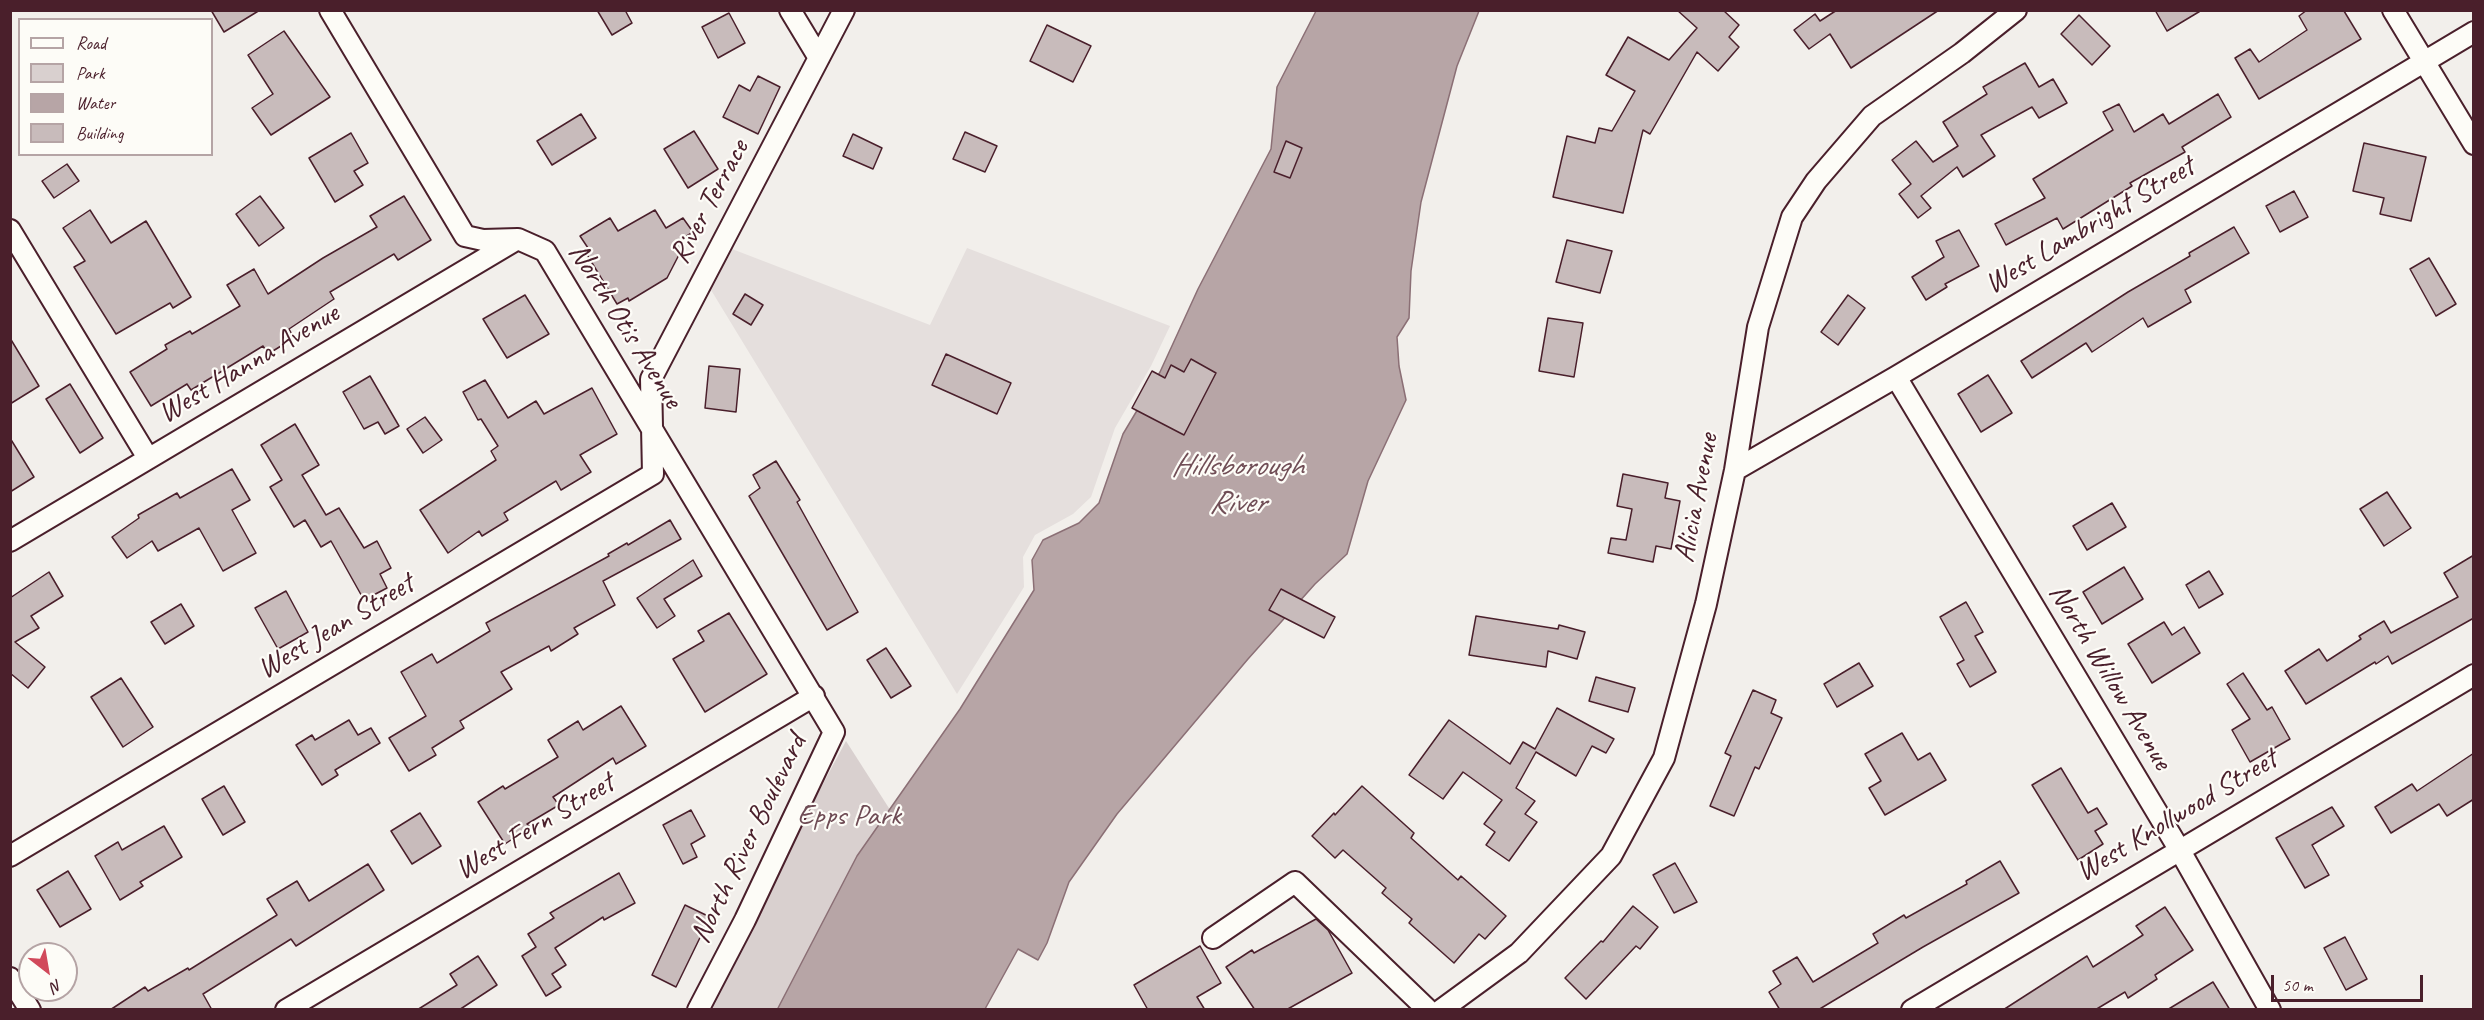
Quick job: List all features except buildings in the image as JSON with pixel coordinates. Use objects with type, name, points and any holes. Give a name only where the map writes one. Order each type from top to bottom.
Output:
[{"type":"street","name":"North Otis Avenue","points":[[330,10],[465,236],[483,240],[518,239],[545,251],[814,696]]},
{"type":"street","points":[[790,10],[819,58]]},
{"type":"street","name":"River Terrace","points":[[653,427],[651,380],[844,10]]},
{"type":"street","name":"Alicia Avenue","points":[[1441,1010],[1519,953],[1611,856],[1664,758],[1689,671],[1735,470],[1758,327],[1792,217],[1816,181],[1872,116],[1962,53],[2016,10]]},
{"type":"street","points":[[2393,10],[2474,144]]},
{"type":"street","name":"West Lambright Street","points":[[1735,470],[1896,377],[2474,32]]},
{"type":"street","points":[[10,230],[148,459]]},
{"type":"street","name":"West Hanna Avenue","points":[[10,541],[518,239]]},
{"type":"street","name":"North Willow Avenue","points":[[1896,377],[2179,849],[2270,1010]]},
{"type":"street","name":"West Jean Street","points":[[10,856],[653,474],[653,427]]},
{"type":"street","name":"West Knollwood Street","points":[[1912,1010],[2474,675]]},
{"type":"street","name":"West Fern Street","points":[[286,1010],[814,696]]},
{"type":"street","name":"North River Boulevard","points":[[698,1010],[745,920],[834,732],[814,696]]},
{"type":"street","points":[[1213,939],[1295,882],[1428,1010]]},
{"type":"street","points":[[10,978],[30,1010]]},
{"type":"shaded area","points":[[967,248],[1170,326],[1151,366],[1115,428],[1091,497],[1073,514],[1035,535],[1023,557],[1024,587],[957,694],[711,290],[732,249],[930,325]]},
{"type":"green space","name":"Epps Park","points":[[846,741],[894,816],[786,1009],[701,1010]]},
{"type":"water","name":"Hillsborough River","points":[[1316,11],[1479,11],[1457,66],[1421,202],[1411,271],[1409,318],[1397,337],[1399,366],[1406,400],[1368,481],[1347,554],[1315,584],[1248,659],[1117,814],[1069,882],[1047,943],[1038,960],[1018,949],[985,1009],[777,1010],[857,856],[960,709],[1034,590],[1032,560],[1043,540],[1079,523],[1099,503],[1123,434],[1160,372],[1198,289],[1271,149],[1277,87]]}]
